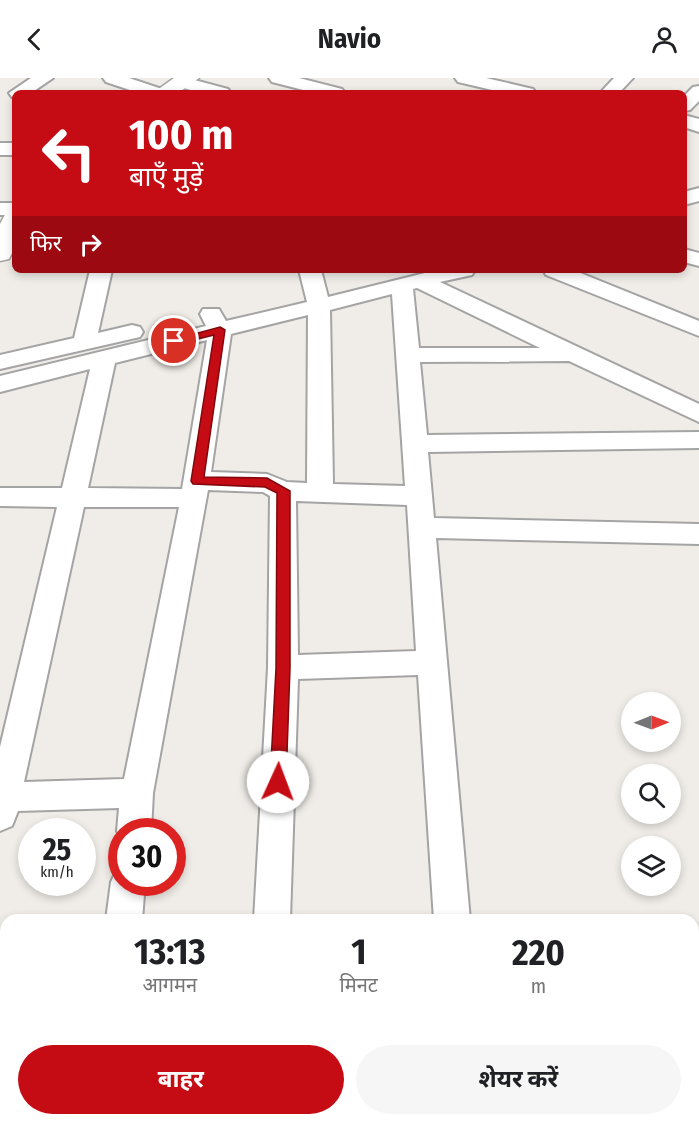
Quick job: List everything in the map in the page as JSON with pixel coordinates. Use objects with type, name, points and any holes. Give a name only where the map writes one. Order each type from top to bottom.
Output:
[{"type":"street","points":[[23,90],[44,78]]},
{"type":"street","points":[[112,78],[147,90]]},
{"type":"street","points":[[278,78],[324,90]]},
{"type":"street","points":[[464,78],[514,90]]},
{"type":"street","points":[[612,90],[624,78]]},
{"type":"street","points":[[168,90],[186,80],[214,90]]},
{"type":"street","points":[[687,103],[699,91]]},
{"type":"street","points":[[0,254],[12,224]]},
{"type":"street","points":[[101,273],[94,351],[74,496],[1,803],[138,794]]},
{"type":"street","points":[[0,384],[94,351],[215,321],[314,290],[444,273]]},
{"type":"street","points":[[561,273],[699,329]]},
{"type":"street","points":[[404,279],[699,414]]},
{"type":"street","points":[[404,279],[407,355],[452,914]]},
{"type":"street","points":[[314,290],[320,493]]},
{"type":"street","points":[[135,818],[196,489],[215,321]]},
{"type":"street","points":[[0,362],[94,351]]},
{"type":"street","points":[[407,355],[574,355]]},
{"type":"street","points":[[415,444],[699,440]]},
{"type":"street","points":[[0,497],[74,496],[267,483],[284,491],[418,496]]},
{"type":"street","points":[[272,914],[283,668],[284,491]]},
{"type":"street","points":[[422,528],[699,534]]},
{"type":"street","points":[[283,668],[432,662]]},
{"type":"street","points":[[125,914],[127,896]]},
{"type":"route","points":[[174,341],[220,330],[197,481],[267,483],[274,484],[284,491],[283,668],[278,782]]}]
